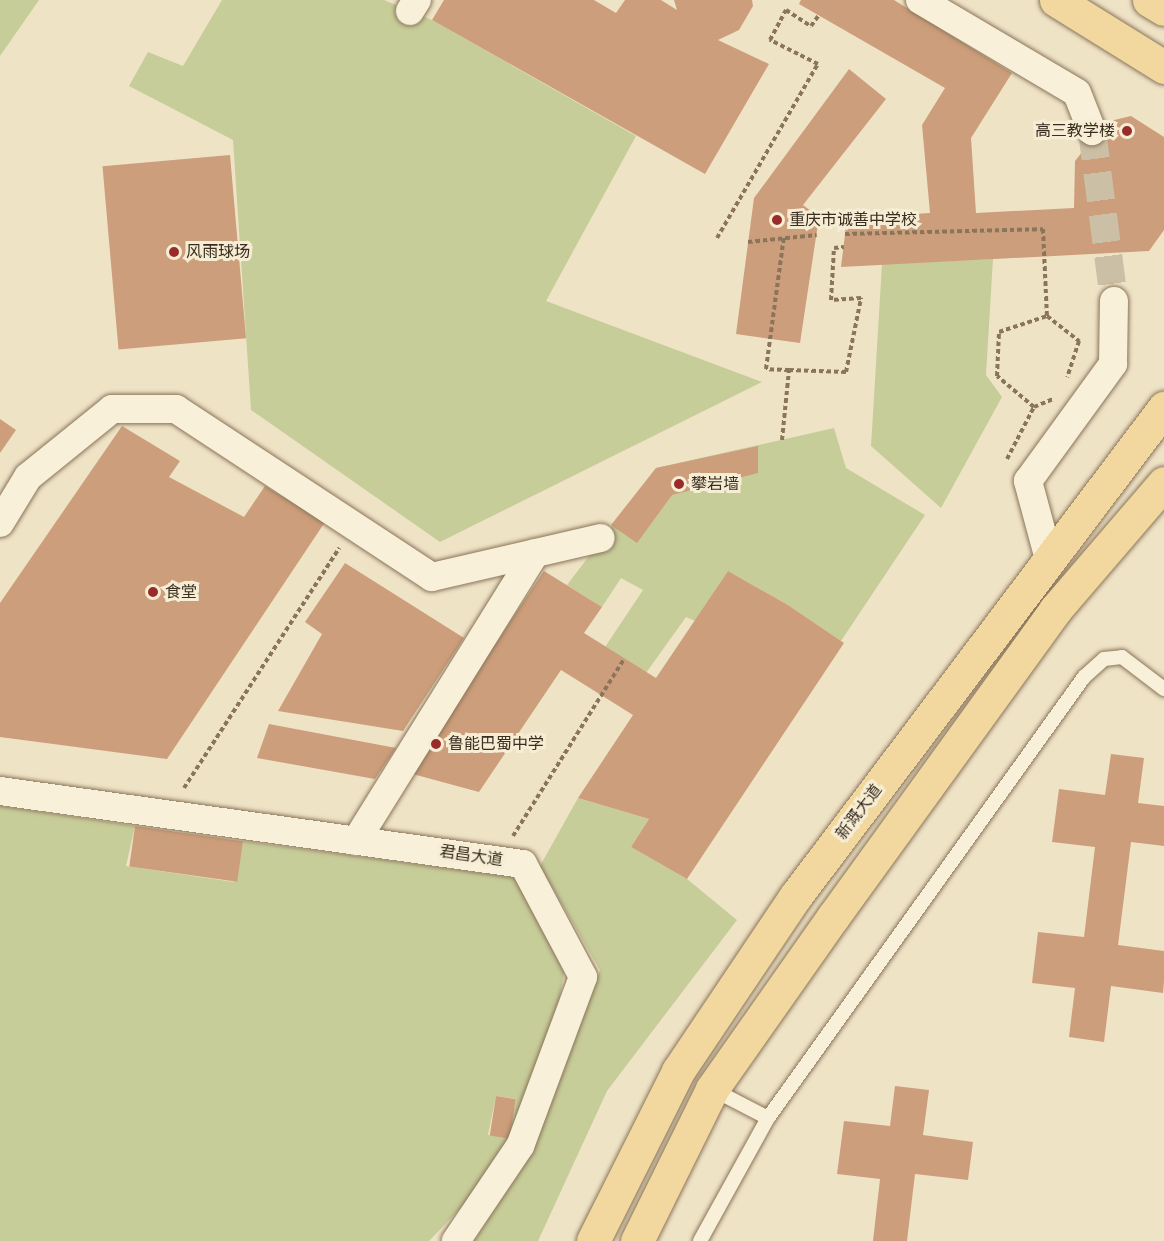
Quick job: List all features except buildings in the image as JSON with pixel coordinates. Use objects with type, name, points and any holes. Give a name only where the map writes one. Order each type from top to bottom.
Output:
[{"type":"main road","points":[[1056,0],[1164,67]]},
{"type":"main road","points":[[1149,0],[1164,9]]},
{"type":"main road","name":"新溉大道","points":[[593,1241],[684,1061],[795,897],[1164,408]]},
{"type":"main road","points":[[638,1241],[712,1089],[832,917],[1055,610],[1164,483]]},
{"type":"street","points":[[920,0],[1077,93],[1092,131]]},
{"type":"street","points":[[1049,559],[1028,481],[1113,364],[1114,301]]},
{"type":"street","points":[[0,523],[28,477],[112,409],[176,409],[432,577],[601,538]]},
{"type":"street","points":[[356,841],[535,553]]},
{"type":"street","name":"君昌大道","points":[[0,791],[523,864],[583,977],[520,1146],[456,1241]]},
{"type":"lane","points":[[700,1241],[768,1118],[1084,677],[1104,659],[1122,657],[1164,689]]},
{"type":"lane","points":[[712,1089],[768,1118]]},
{"type":"path","points":[[717,238],[818,64],[770,40],[786,10],[811,26],[819,15]]},
{"type":"path","points":[[845,234],[1043,229],[1047,315],[1079,341],[1065,385]]},
{"type":"path","points":[[748,242],[784,236],[817,235]]},
{"type":"path","points":[[784,236],[766,369],[846,372],[861,298],[831,300],[834,248],[844,247]]},
{"type":"path","points":[[1034,407],[997,376],[999,332],[1047,315]]},
{"type":"path","points":[[782,440],[789,370]]},
{"type":"path","points":[[1028,481],[999,473],[1034,407],[1061,396]]},
{"type":"path","points":[[167,814],[354,525]]},
{"type":"path","points":[[499,859],[624,659]]},
{"type":"green space","points":[[0,0],[39,0],[0,56]]},
{"type":"green space","points":[[222,0],[384,0],[432,20],[636,136],[546,301],[762,382],[440,542],[251,410],[233,140],[129,86],[148,52],[183,66]]},
{"type":"green space","points":[[993,259],[986,375],[1002,397],[941,508],[871,446],[882,264]]},
{"type":"green space","points":[[834,428],[846,468],[925,515],[841,641],[788,605],[728,571],[695,621],[686,617],[646,673],[605,647],[643,590],[621,578],[602,607],[567,585],[656,468]]},
{"type":"green space","points":[[578,798],[649,819],[631,847],[687,879],[737,920],[607,1091],[538,1241],[474,1241],[532,1148],[600,970],[540,866]]},
{"type":"green space","points":[[0,806],[135,826],[126,866],[234,882],[243,841],[517,878],[564,972],[557,1016],[516,1140],[476,1192],[429,1241],[0,1241]],"holes":[[[496,1096],[516,1099],[509,1137],[488,1135]]]},
{"type":"tunnel","points":[[1092,131],[1114,301]]},
{"type":"place","name":"高三教学楼","points":[[1127,131]]},
{"type":"place","name":"重庆市诚善中学校","points":[[777,220]]},
{"type":"place","name":"风雨球场","points":[[174,252]]},
{"type":"place","name":"攀岩墙","points":[[679,484]]},
{"type":"place","name":"食堂","points":[[153,592]]},
{"type":"place","name":"鲁能巴蜀中学","points":[[436,744]]}]
